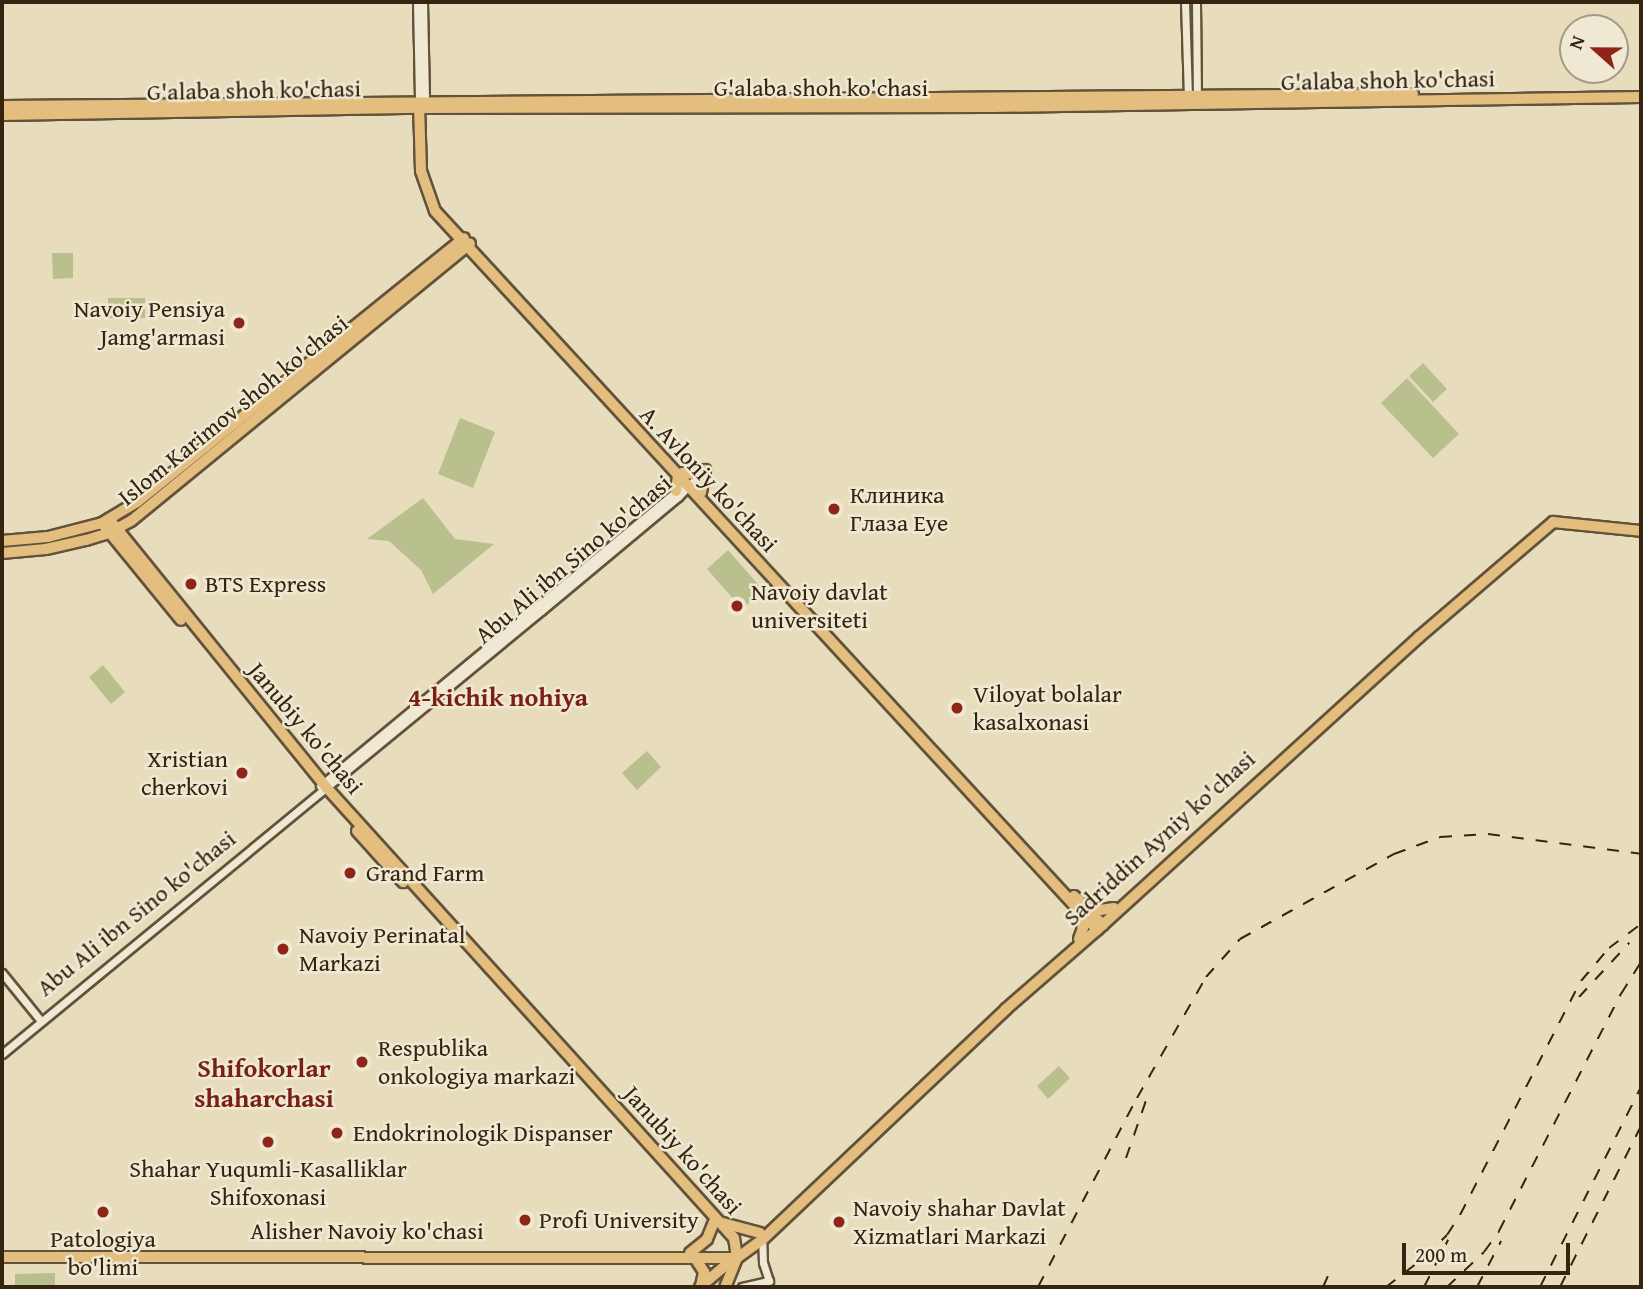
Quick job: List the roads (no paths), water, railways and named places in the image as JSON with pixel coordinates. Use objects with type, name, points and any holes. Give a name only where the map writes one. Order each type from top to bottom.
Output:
[{"type":"main road","name":"G'alaba shoh ko'chasi","points":[[2,107],[422,105],[757,110],[1641,90]]},
{"type":"main road","name":"G'alaba shoh ko'chasi","points":[[1193,99],[1641,97]]},
{"type":"main road","name":"G'alaba shoh ko'chasi","points":[[2,115],[422,105]]},
{"type":"main road","name":"A. Avloniy ko'chasi","points":[[422,105],[424,186],[435,211],[684,484],[699,495],[1098,926]]},
{"type":"main road","name":"Islom Karimov shoh ko'chasi","points":[[2,541],[48,537],[106,521],[167,480],[466,242]]},
{"type":"main road","name":"Islom Karimov shoh ko'chasi","points":[[2,553],[46,549],[112,531],[147,510],[466,242]]},
{"type":"main road","points":[[684,484],[692,475],[705,470],[699,495]]},
{"type":"main road","points":[[1552,520],[1641,529]]},
{"type":"main road","name":"Sadriddin Ayniy ko'chasi","points":[[761,1236],[978,1027],[1079,939],[1098,926],[1114,908],[1357,686],[1552,520]]},
{"type":"main road","name":"Sadriddin Ayniy ko'chasi","points":[[701,1287],[761,1236],[1098,926],[1552,520]]},
{"type":"main road","name":"Janubiy ko'chasi","points":[[106,521],[322,787],[716,1222],[727,1237],[734,1257]]},
{"type":"main road","points":[[1079,939],[1083,928],[1083,909],[1100,911],[1114,908]]},
{"type":"main road","points":[[701,1287],[704,1272],[692,1255],[707,1239],[716,1222],[761,1236]]},
{"type":"main road","name":"Alisher Navoiy ko'chasi","points":[[2,1251],[734,1257]]},
{"type":"main road","name":"Alisher Navoiy ko'chasi","points":[[2,1257],[692,1255]]},
{"type":"main road","points":[[725,1287],[734,1257]]},
{"type":"street","name":"A. Avloniy ko'chasi","points":[[417,2],[422,105]]},
{"type":"street","name":"A. Avloniy ko'chasi","points":[[422,105],[423,2]]},
{"type":"street","points":[[1185,2],[1186,44],[1193,99]]},
{"type":"street","points":[[1193,99],[1196,2]]},
{"type":"street","points":[[1186,44],[1196,43]]},
{"type":"street","name":"Abu Ali ibn Sino ko'chasi","points":[[2,1048],[322,787],[684,484]]},
{"type":"street","points":[[2,973],[39,1020]]},
{"type":"street","name":"Abu Ali ibn Sino ko'chasi","points":[[2,1054],[39,1020]]},
{"type":"street","points":[[742,1287],[769,1280],[763,1263],[761,1236]]},
{"type":"railway","points":[[1038,1287],[1137,1098],[1206,977],[1240,939],[1394,854],[1440,837],[1488,834],[1641,854]]},
{"type":"railway","points":[[1386,1287],[1425,1257],[1447,1235],[1460,1215],[1581,981],[1609,948],[1641,924]]},
{"type":"railway","points":[[1579,997],[1629,943]]},
{"type":"railway","points":[[1447,1287],[1484,1252],[1499,1231],[1621,994],[1641,962]]},
{"type":"railway","points":[[1540,1287],[1641,1087]]},
{"type":"railway","points":[[1126,1158],[1149,1092]]},
{"type":"railway","points":[[1560,1287],[1641,1126]]},
{"type":"railway","points":[[1424,1287],[1448,1240]]},
{"type":"railway","points":[[1477,1287],[1501,1241]]},
{"type":"railway","points":[[1323,1287],[1328,1276]]},
{"type":"place","name":"Navoiy Pensiya Jamg'armasi","points":[[239,323]]},
{"type":"place","name":"Клиника Глаза Eye","points":[[834,509]]},
{"type":"place","name":"BTS Express","points":[[191,584]]},
{"type":"place","name":"Navoiy davlat universiteti","points":[[737,606]]},
{"type":"place","name":"Viloyat bolalar kasalxonasi","points":[[957,708]]},
{"type":"place","name":"Xristian cherkovi","points":[[242,773]]},
{"type":"place","name":"Grand Farm","points":[[350,873]]},
{"type":"place","name":"Navoiy Perinatal Markazi","points":[[283,949]]},
{"type":"place","name":"Respublika onkologiya markazi","points":[[362,1062]]},
{"type":"place","name":"Endokrinologik Dispanser","points":[[337,1133]]},
{"type":"place","name":"Shahar Yuqumli-Kasalliklar Shifoxonasi","points":[[268,1142]]},
{"type":"place","name":"Patologiya bo'limi","points":[[103,1212]]},
{"type":"place","name":"Profi University","points":[[525,1220]]},
{"type":"place","name":"Navoiy shahar Davlat Xizmatlari Markazi","points":[[839,1222]]},
{"type":"district","name":"4-kichik nohiya","points":[[498,697]]},
{"type":"district","name":"Shifokorlar shaharchasi","points":[[264,1083]]}]
